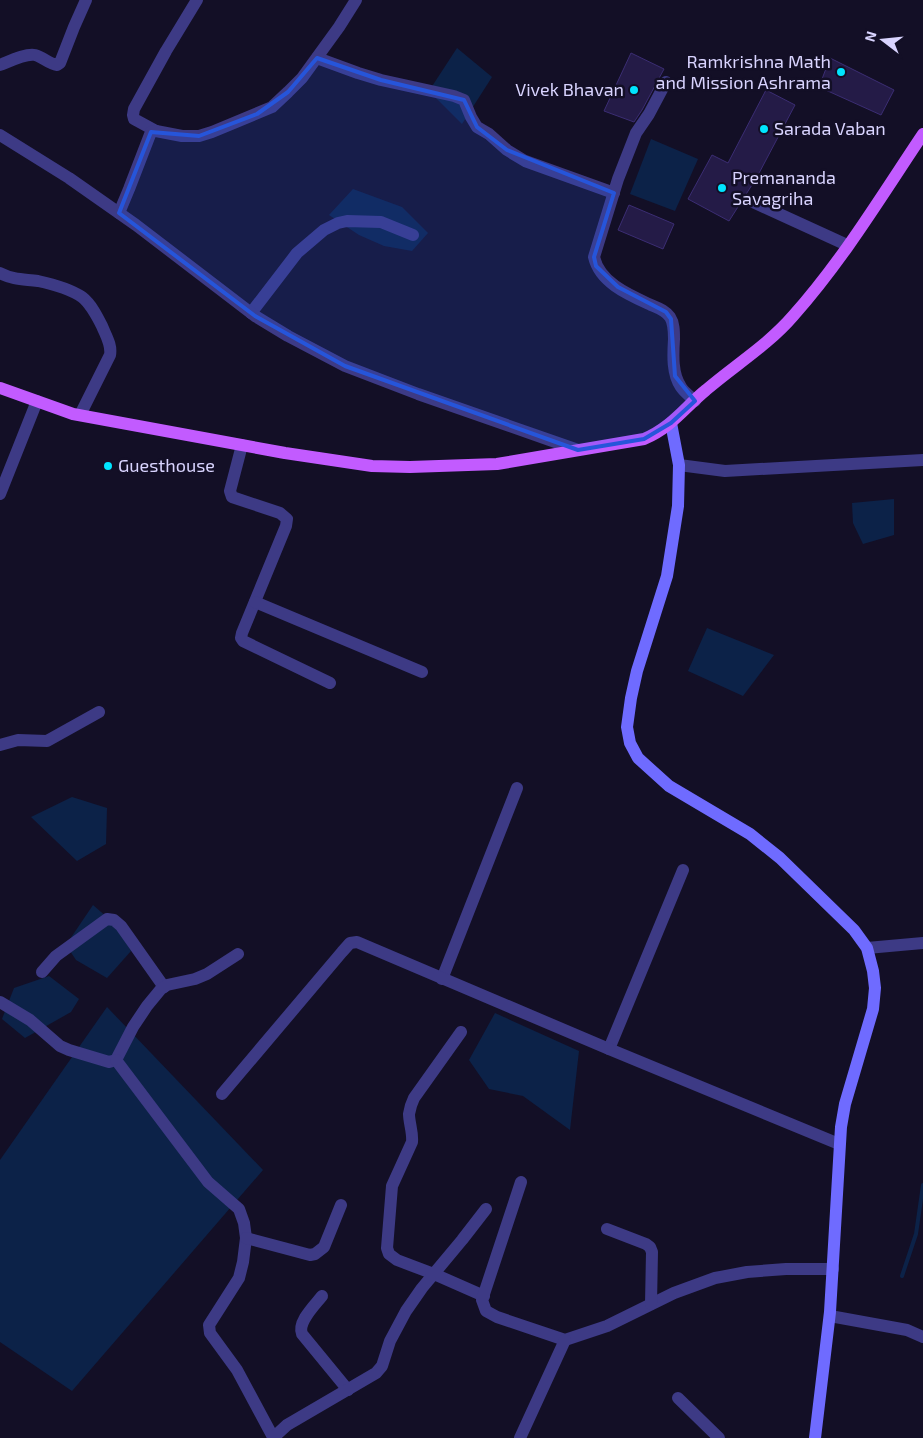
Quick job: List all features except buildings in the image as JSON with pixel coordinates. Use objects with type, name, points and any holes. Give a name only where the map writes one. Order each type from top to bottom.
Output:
[{"type":"main road","points":[[0,388],[80,415],[285,454],[372,466],[410,467],[497,464],[644,439],[658,433],[671,423],[706,390],[771,339],[793,317],[820,284],[847,246],[923,134]]},
{"type":"main road","points":[[671,423],[679,465],[678,506],[667,576],[637,671],[631,698],[626,727],[630,744],[638,758],[669,786],[750,834],[780,858],[854,930],[867,948],[873,971],[875,988],[873,1008],[845,1104],[841,1127],[830,1316],[816,1438]]},
{"type":"street","points":[[0,65],[30,55],[36,55],[52,64],[57,65],[60,63],[86,0]]},
{"type":"street","points":[[197,0],[134,109],[134,119],[156,131],[182,136],[199,136],[272,107],[302,78],[356,0]]},
{"type":"street","points":[[316,58],[381,80],[454,96],[464,100],[471,117],[478,127],[507,150],[525,161],[614,193]]},
{"type":"street","points":[[666,82],[650,114],[636,133],[618,179],[594,257],[596,266],[604,277],[634,297],[666,312],[671,319],[674,329],[675,376],[681,388],[695,400]]},
{"type":"street","points":[[119,213],[151,132],[156,131]]},
{"type":"street","points":[[0,136],[69,178],[119,213],[250,313],[288,336],[345,366],[418,394],[578,450]]},
{"type":"street","points":[[753,202],[847,246]]},
{"type":"street","points":[[250,313],[297,253],[324,230],[338,223],[347,220],[381,222],[413,235]]},
{"type":"street","points":[[0,273],[20,280],[38,281],[63,288],[82,298],[98,319],[108,339],[111,349],[110,355],[80,415]]},
{"type":"street","points":[[0,494],[37,401]]},
{"type":"street","points":[[242,445],[230,491],[232,497],[280,513],[287,519],[286,526],[241,638],[243,641],[330,682]]},
{"type":"street","points":[[679,465],[725,471],[923,460]]},
{"type":"street","points":[[255,602],[422,672]]},
{"type":"street","points":[[0,745],[18,740],[47,741],[99,712]]},
{"type":"street","points":[[442,979],[517,788]]},
{"type":"street","points":[[609,1049],[683,870]]},
{"type":"street","points":[[42,972],[56,956],[107,919],[114,920],[120,926],[164,987]]},
{"type":"street","points":[[222,1094],[350,943],[357,942],[839,1144]]},
{"type":"street","points":[[867,948],[923,943]]},
{"type":"street","points":[[0,1002],[30,1020],[60,1046],[109,1062],[116,1060],[133,1027],[161,989],[167,985],[195,979],[207,974],[238,954]]},
{"type":"street","points":[[461,1032],[414,1098],[409,1114],[413,1136],[412,1142],[392,1186],[387,1248],[389,1254],[398,1260],[484,1296]]},
{"type":"street","points":[[116,1060],[208,1182],[239,1209],[244,1223],[246,1238],[243,1262],[239,1278],[209,1325],[210,1333],[237,1370],[273,1438],[287,1425],[376,1373],[382,1366],[390,1341],[406,1311],[486,1209]]},
{"type":"street","points":[[522,1182],[482,1300],[486,1311],[497,1317],[565,1340],[607,1326],[651,1304],[715,1278],[786,1268],[833,1269]]},
{"type":"street","points":[[246,1238],[310,1255],[315,1254],[324,1246],[341,1205]]},
{"type":"street","points":[[607,1229],[646,1244],[650,1248],[652,1252],[651,1304]]},
{"type":"street","points":[[322,1296],[302,1323],[300,1329],[302,1334],[348,1390]]},
{"type":"street","points":[[830,1316],[907,1330],[923,1337]]},
{"type":"street","points":[[520,1438],[565,1340]]},
{"type":"street","points":[[678,1398],[718,1438]]},
{"type":"highlighted area","points":[[317,58],[381,80],[464,100],[477,127],[507,150],[614,193],[594,257],[596,266],[618,287],[666,312],[671,319],[675,376],[695,401],[671,423],[644,439],[578,450],[345,366],[255,316],[119,213],[151,132],[199,136],[257,114],[288,92]]},
{"type":"water","points":[[457,48],[492,77],[462,124],[429,91]]},
{"type":"water","points":[[651,139],[698,159],[675,211],[630,194]]},
{"type":"water","points":[[353,189],[402,207],[428,233],[412,251],[384,246],[359,235],[329,215]]},
{"type":"water","points":[[894,499],[894,535],[863,544],[853,523],[852,503]]},
{"type":"water","points":[[707,628],[774,655],[743,696],[688,671]]},
{"type":"water","points":[[72,797],[107,808],[106,844],[77,861],[31,817]]},
{"type":"water","points":[[93,905],[116,925],[131,951],[107,978],[76,960],[66,945]]},
{"type":"water","points":[[49,976],[79,999],[71,1012],[25,1038],[2,1019],[14,988]]},
{"type":"water","points":[[107,1007],[263,1170],[72,1391],[0,1342],[0,1160]]},
{"type":"water","points":[[495,1013],[579,1051],[570,1130],[523,1096],[489,1089],[469,1060]]},
{"type":"waterway","points":[[902,1276],[916,1234],[923,1185]]},
{"type":"place","name":"Ramkrishna Math and Mission Ashrama","points":[[841,72]]},
{"type":"place","name":"Vivek Bhavan","points":[[634,90]]},
{"type":"place","name":"Sarada Vaban","points":[[764,129]]},
{"type":"place","name":"Premananda Savagriha","points":[[722,188]]},
{"type":"place","name":"Guesthouse","points":[[108,466]]}]
